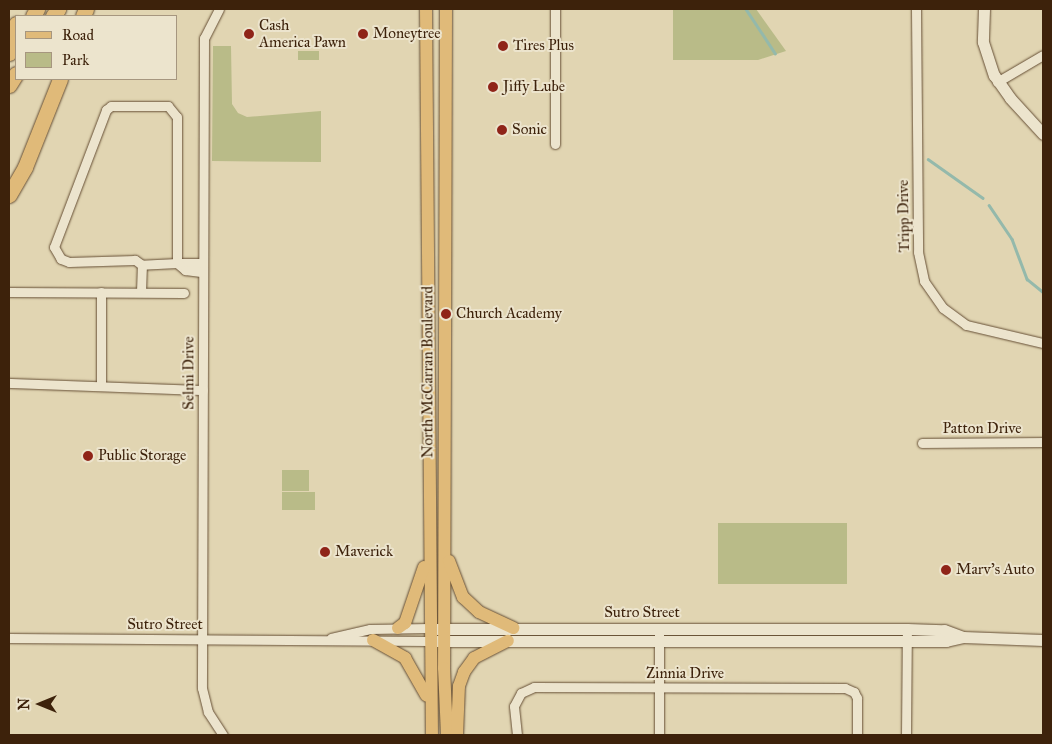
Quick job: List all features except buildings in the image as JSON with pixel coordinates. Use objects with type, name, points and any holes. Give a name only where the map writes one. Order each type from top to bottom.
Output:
[{"type":"highway","points":[[9,194],[33,150],[60,80]]},
{"type":"main road","name":"North McCarran Boulevard","points":[[426,9],[429,634],[432,735]]},
{"type":"main road","name":"North McCarran Boulevard","points":[[446,9],[444,635],[447,735]]},
{"type":"main road","points":[[984,9],[985,49],[997,82],[1043,134]]},
{"type":"main road","points":[[444,534],[452,576],[463,597],[479,612],[514,628]]},
{"type":"main road","points":[[398,628],[409,612],[429,550]]},
{"type":"main road","name":"Sutro Street","points":[[444,635],[514,628],[659,628],[944,630],[963,637]]},
{"type":"main road","points":[[548,642],[551,628]]},
{"type":"main road","name":"Sutro Street","points":[[429,634],[508,641],[548,642],[946,641],[963,637],[1043,640]]},
{"type":"main road","points":[[373,640],[395,650],[414,668],[430,709]]},
{"type":"main road","points":[[457,735],[458,686],[464,672],[474,658],[508,641]]},
{"type":"street","name":"Selmi Drive","points":[[219,9],[204,38],[201,268],[204,697],[211,718],[223,735]]},
{"type":"street","points":[[555,9],[555,144]]},
{"type":"street","name":"Tripp Drive","points":[[916,9],[918,252],[924,281],[943,308],[966,325],[1043,343]]},
{"type":"street","points":[[997,82],[1043,55]]},
{"type":"street","points":[[177,263],[177,117],[168,106],[111,106],[106,110],[54,247],[62,260],[70,262],[135,260],[142,265],[177,263],[185,270],[201,268]]},
{"type":"street","points":[[141,292],[142,265]]},
{"type":"street","points":[[9,292],[184,292]]},
{"type":"street","points":[[101,292],[101,384]]},
{"type":"street","points":[[9,383],[101,384],[112,389],[203,390]]},
{"type":"street","name":"Patton Drive","points":[[922,443],[1043,442]]},
{"type":"street","name":"Sutro Street","points":[[321,641],[362,630],[398,628],[429,634]]},
{"type":"street","points":[[659,628],[659,735]]},
{"type":"street","points":[[906,735],[907,629]]},
{"type":"street","name":"Sutro Street","points":[[9,638],[321,641],[373,640],[429,634]]},
{"type":"street","name":"Zinnia Drive","points":[[517,735],[513,713],[518,697],[534,687],[659,687],[845,688],[854,692],[857,698],[857,735]]},
{"type":"green space","points":[[673,9],[756,9],[786,51],[758,60],[673,60]]},
{"type":"green space","points":[[213,46],[231,46],[232,104],[238,113],[247,117],[321,111],[321,162],[212,161]]},
{"type":"green space","points":[[298,51],[319,51],[319,60],[298,60]]},
{"type":"green space","points":[[282,470],[309,470],[309,491],[282,491]]},
{"type":"green space","points":[[282,492],[315,492],[315,510],[282,510]]},
{"type":"green space","points":[[718,523],[847,523],[847,584],[718,584]]},
{"type":"waterway","points":[[746,9],[775,53]]},
{"type":"waterway","points":[[928,159],[983,198]]},
{"type":"waterway","points":[[989,205],[1012,239],[1027,279],[1043,292]]},
{"type":"place","name":"Cash America Pawn","points":[[249,34]]},
{"type":"place","name":"Moneytree","points":[[363,34]]},
{"type":"place","name":"Tires Plus","points":[[503,46]]},
{"type":"place","name":"Jiffy Lube","points":[[493,87]]},
{"type":"place","name":"Sonic","points":[[502,130]]},
{"type":"place","name":"Church Academy","points":[[446,314]]},
{"type":"place","name":"Public Storage","points":[[88,456]]},
{"type":"place","name":"Maverick","points":[[325,552]]},
{"type":"place","name":"Marv's Auto","points":[[946,570]]}]
